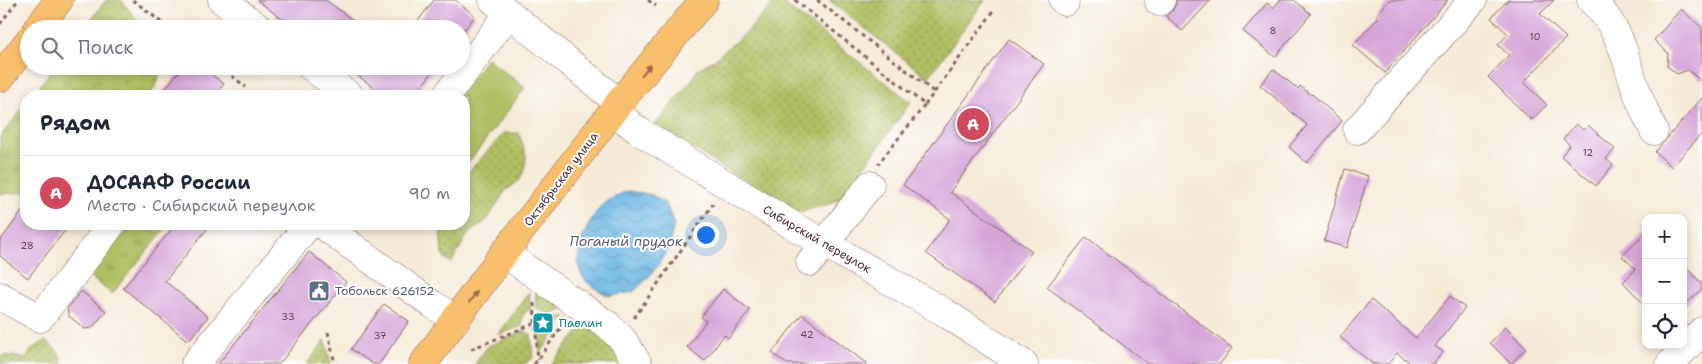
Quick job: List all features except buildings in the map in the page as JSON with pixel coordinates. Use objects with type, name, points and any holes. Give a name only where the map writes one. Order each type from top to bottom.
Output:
[{"type":"main road","points":[[45,20],[59,0]]},
{"type":"main road","name":"Октябрьская улица","points":[[423,364],[504,253],[616,107],[704,0]]},
{"type":"main road","points":[[0,78],[20,52]]},
{"type":"street","points":[[222,0],[248,20]]},
{"type":"street","points":[[1357,130],[1473,0]]},
{"type":"street","points":[[1591,0],[1613,24],[1640,100],[1654,132]]},
{"type":"street","points":[[470,57],[501,6]]},
{"type":"street","name":"Сибирский переулок","points":[[501,6],[616,107],[639,131],[818,253],[944,312],[1024,364]]},
{"type":"street","points":[[322,75],[342,90]]},
{"type":"street","points":[[450,90],[459,75]]},
{"type":"street","points":[[818,253],[872,177]]},
{"type":"street","points":[[0,296],[40,318],[107,230]]},
{"type":"street","points":[[195,364],[304,230]]},
{"type":"street","points":[[329,230],[456,320]]},
{"type":"street","points":[[504,253],[576,306],[609,326],[623,340],[638,364]]},
{"type":"street","points":[[1670,364],[1702,330]]},
{"type":"path","points":[[0,24],[18,0]]},
{"type":"path","points":[[133,0],[159,20]]},
{"type":"path","points":[[648,0],[656,6]]},
{"type":"path","points":[[795,0],[924,105]]},
{"type":"path","points":[[817,0],[934,92]]},
{"type":"path","points":[[872,177],[993,12]]},
{"type":"path","points":[[230,75],[246,88]]},
{"type":"path","points":[[632,321],[714,202]]},
{"type":"path","points":[[533,296],[538,360]]},
{"type":"path","points":[[471,349],[576,306]]},
{"type":"path","points":[[534,364],[576,306]]},
{"type":"path","points":[[328,332],[335,364]]},
{"type":"green space","points":[[106,0],[121,0],[138,20],[91,20]]},
{"type":"green space","points":[[776,0],[779,0],[911,102],[841,198],[829,204],[796,213],[655,125],[691,81],[698,69],[715,59],[748,31]]},
{"type":"green space","points":[[829,0],[985,0],[928,78]]},
{"type":"green space","points":[[487,58],[525,88],[470,160],[470,90],[463,90]]},
{"type":"green space","points":[[48,75],[158,75],[158,82],[153,90],[37,90]]},
{"type":"green space","points":[[20,112],[20,192],[0,194],[0,137]]},
{"type":"green space","points":[[504,133],[519,133],[526,155],[525,169],[519,181],[505,191],[487,220],[468,234],[451,263],[442,255],[440,230],[470,230],[470,170]]},
{"type":"green space","points":[[116,230],[164,230],[112,294],[84,272]]},
{"type":"green space","points":[[535,281],[572,307],[549,315],[536,308]]},
{"type":"green space","points":[[529,292],[531,309],[523,316],[522,326],[498,335]]},
{"type":"green space","points":[[566,316],[540,354],[539,330],[547,327],[549,320]]},
{"type":"green space","points":[[586,323],[614,340],[629,364],[551,364]]},
{"type":"green space","points":[[525,331],[531,335],[533,358],[525,364],[475,364],[488,346]]},
{"type":"green space","points":[[325,340],[331,364],[307,364]]},
{"type":"green space","points":[[45,341],[59,353],[62,364],[0,364],[0,357],[7,355],[26,359],[31,350]]},
{"type":"water","name":"Поганый прудок","points":[[628,191],[652,195],[666,204],[674,225],[669,245],[659,264],[647,279],[633,292],[609,296],[585,280],[580,271],[578,256],[582,238],[599,209],[609,200]]},
{"type":"place","name":"ДОСААФ России","points":[[973,124]]},
{"type":"place","name":"Тобольск 626152","points":[[319,291]]},
{"type":"place","name":"Павлин","points":[[543,323]]}]
